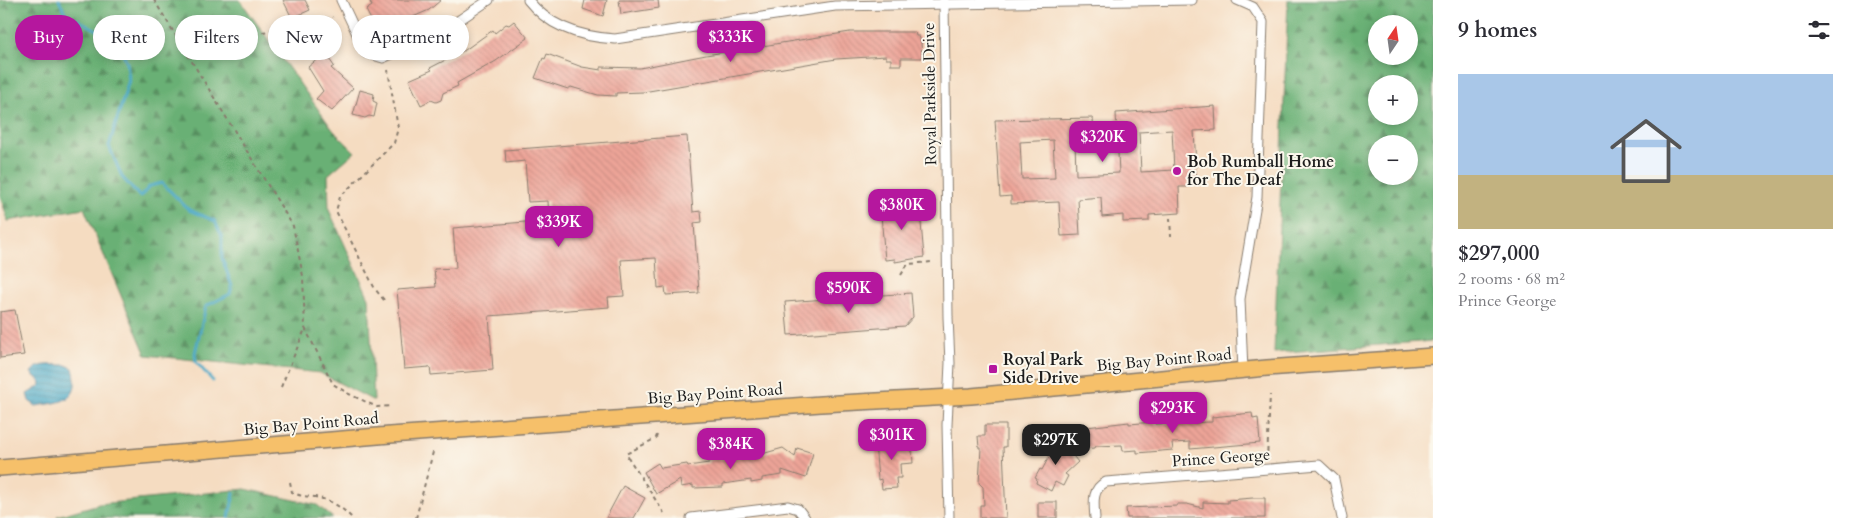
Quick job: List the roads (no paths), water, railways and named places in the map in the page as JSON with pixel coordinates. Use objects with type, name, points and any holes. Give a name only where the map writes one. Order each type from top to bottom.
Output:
[{"type":"main road","name":"Big Bay Point Road","points":[[0,468],[811,404],[949,397],[1433,356]]},
{"type":"street","points":[[341,0],[366,53],[383,58],[443,31],[489,0]]},
{"type":"street","points":[[528,0],[548,19],[564,28],[580,34],[615,39],[835,6],[1192,0]]},
{"type":"street","points":[[1237,0],[1253,7],[1260,14],[1263,22],[1257,202],[1240,299],[1243,371]]},
{"type":"street","name":"Royal Parkside Drive","points":[[944,3],[950,363],[949,518]]},
{"type":"street","name":"Prince George","points":[[1095,518],[1095,493],[1100,485],[1106,482],[1319,465],[1334,479],[1342,518]]},
{"type":"street","points":[[691,518],[788,506],[798,509],[804,518]]},
{"type":"water","points":[[47,365],[66,365],[73,368],[75,379],[75,387],[68,398],[36,406],[29,401],[27,394],[40,386],[41,382],[31,373],[34,369]]},
{"type":"waterway","points":[[59,0],[65,13],[118,41],[127,63],[129,80],[109,146],[122,177],[140,197],[150,186],[162,183],[189,210],[215,221],[222,237],[222,258],[232,286],[230,294],[206,306],[195,353],[196,362],[213,381]]},
{"type":"waterway","points":[[229,518],[234,493]]},
{"type":"place","name":"Bob Rumball Home for The Deaf","points":[[1177,171]]},
{"type":"place","name":"Royal Park Side Drive","points":[[993,369]]}]
